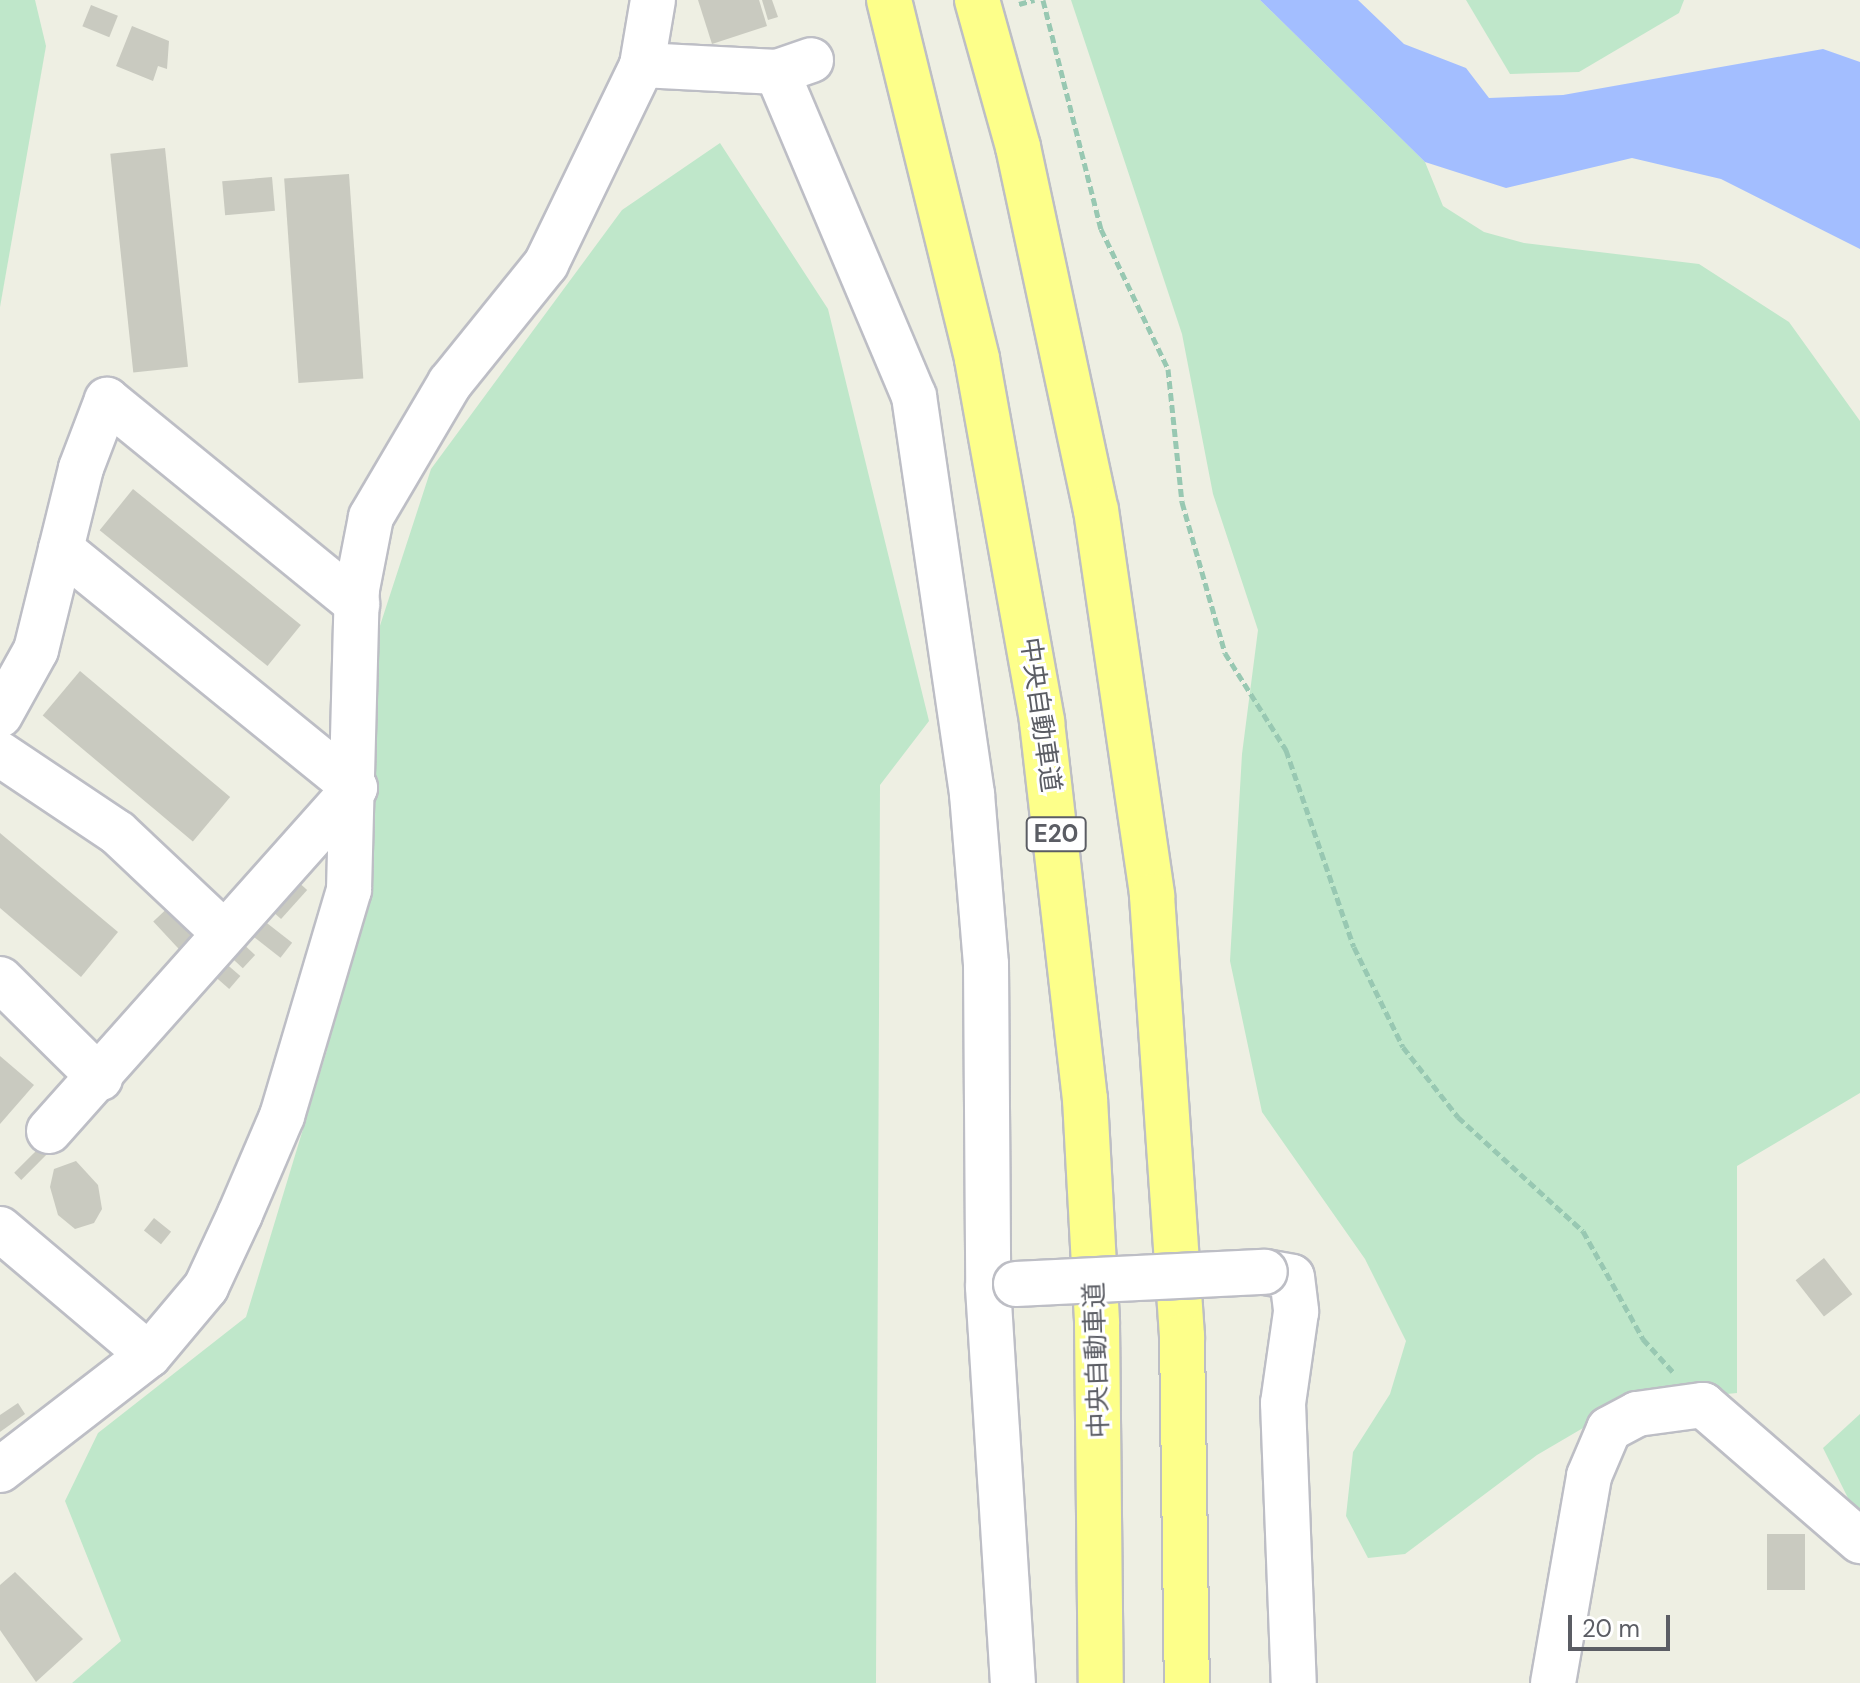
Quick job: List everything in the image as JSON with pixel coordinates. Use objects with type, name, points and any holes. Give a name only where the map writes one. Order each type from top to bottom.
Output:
[{"type":"highway","name":"中央自動車道","points":[[889,0],[977,359],[1046,752],[1085,1099],[1097,1324],[1101,1683]]},
{"type":"highway","points":[[977,0],[1018,147],[1096,510],[1152,896],[1182,1336],[1187,1683]]},
{"type":"street","points":[[0,1470],[149,1355],[206,1287],[282,1116],[349,890],[355,788],[357,604],[371,517],[402,454],[546,264],[642,65],[653,0]]},
{"type":"street","points":[[642,65],[794,66],[914,396],[972,794],[986,964],[1002,1285],[1013,1683]]},
{"type":"street","points":[[0,715],[36,650],[61,549],[107,400],[357,604]]},
{"type":"street","points":[[61,549],[355,788]]},
{"type":"street","points":[[0,754],[118,833],[222,931]]},
{"type":"street","points":[[49,1131],[100,1078],[222,931],[355,788]]},
{"type":"street","points":[[0,979],[100,1078]]},
{"type":"street","points":[[0,1229],[149,1355]]},
{"type":"street","points":[[1002,1285],[1265,1272],[1292,1277],[1296,1312],[1283,1403],[1294,1683]]},
{"type":"street","points":[[1553,1683],[1589,1476],[1609,1429],[1637,1414],[1703,1405],[1860,1541]]},
{"type":"path","points":[[1019,4],[1034,0]]},
{"type":"path","points":[[1043,0],[1101,229],[1168,369],[1182,502],[1225,653],[1286,750],[1354,947],[1403,1047],[1458,1117],[1583,1231],[1643,1339],[1703,1405]]},
{"type":"green space","points":[[0,0],[35,0],[46,46],[0,307]]},
{"type":"green space","points":[[1071,0],[1260,0],[1425,162],[1443,206],[1484,232],[1524,243],[1699,264],[1789,322],[1860,421],[1860,1093],[1737,1166],[1737,1393],[1624,1404],[1537,1455],[1405,1554],[1368,1558],[1346,1516],[1353,1452],[1390,1394],[1406,1341],[1365,1259],[1262,1112],[1230,961],[1242,754],[1258,630],[1213,494],[1182,334]]},
{"type":"green space","points":[[1466,0],[1684,0],[1679,13],[1579,72],[1510,74]]},
{"type":"green space","points":[[720,143],[828,309],[929,721],[880,785],[876,1683],[72,1683],[121,1641],[65,1501],[98,1433],[246,1317],[327,1050],[376,794],[374,644],[431,469],[622,210]]},
{"type":"green space","points":[[1860,1414],[1860,1522],[1823,1448]]},
{"type":"water","points":[[1260,0],[1358,0],[1404,44],[1466,68],[1489,98],[1563,95],[1823,49],[1860,62],[1860,249],[1721,179],[1632,158],[1506,188],[1425,162]]},
{"type":"building","points":[[698,0],[759,0],[767,26],[712,44]]},
{"type":"building","points":[[762,0],[772,0],[778,17],[768,20]]},
{"type":"building","points":[[91,5],[118,16],[109,37],[82,26]]},
{"type":"building","points":[[132,26],[169,41],[167,69],[158,66],[153,81],[116,66]]},
{"type":"building","points":[[165,148],[188,367],[133,373],[110,154]]},
{"type":"building","points":[[349,174],[363,379],[298,383],[284,179]]},
{"type":"building","points":[[272,177],[275,211],[225,215],[222,181]]},
{"type":"building","points":[[133,489],[301,625],[268,666],[100,530]]},
{"type":"building","points":[[80,671],[230,797],[193,841],[43,715]]},
{"type":"building","points":[[0,833],[118,932],[81,977],[0,908]]},
{"type":"building","points":[[296,880],[307,890],[281,919],[270,909]]},
{"type":"building","points":[[173,903],[202,934],[182,952],[153,921]]},
{"type":"building","points":[[263,920],[292,943],[280,958],[251,935]]},
{"type":"building","points":[[239,940],[255,955],[243,968],[227,953]]},
{"type":"building","points":[[223,961],[240,976],[229,989],[212,974]]},
{"type":"building","points":[[0,1056],[34,1085],[0,1124]]},
{"type":"building","points":[[46,1141],[53,1148],[21,1180],[14,1173]]},
{"type":"building","points":[[76,1161],[98,1185],[102,1209],[94,1223],[75,1229],[58,1215],[50,1187],[54,1169]]},
{"type":"building","points":[[154,1218],[171,1232],[161,1244],[144,1230]]},
{"type":"building","points":[[1824,1258],[1852,1294],[1824,1316],[1796,1280]]},
{"type":"building","points":[[18,1403],[25,1414],[0,1432],[0,1415]]},
{"type":"building","points":[[1767,1534],[1805,1534],[1805,1590],[1767,1590]]},
{"type":"building","points":[[15,1572],[83,1639],[36,1682],[0,1630],[0,1585]]}]
